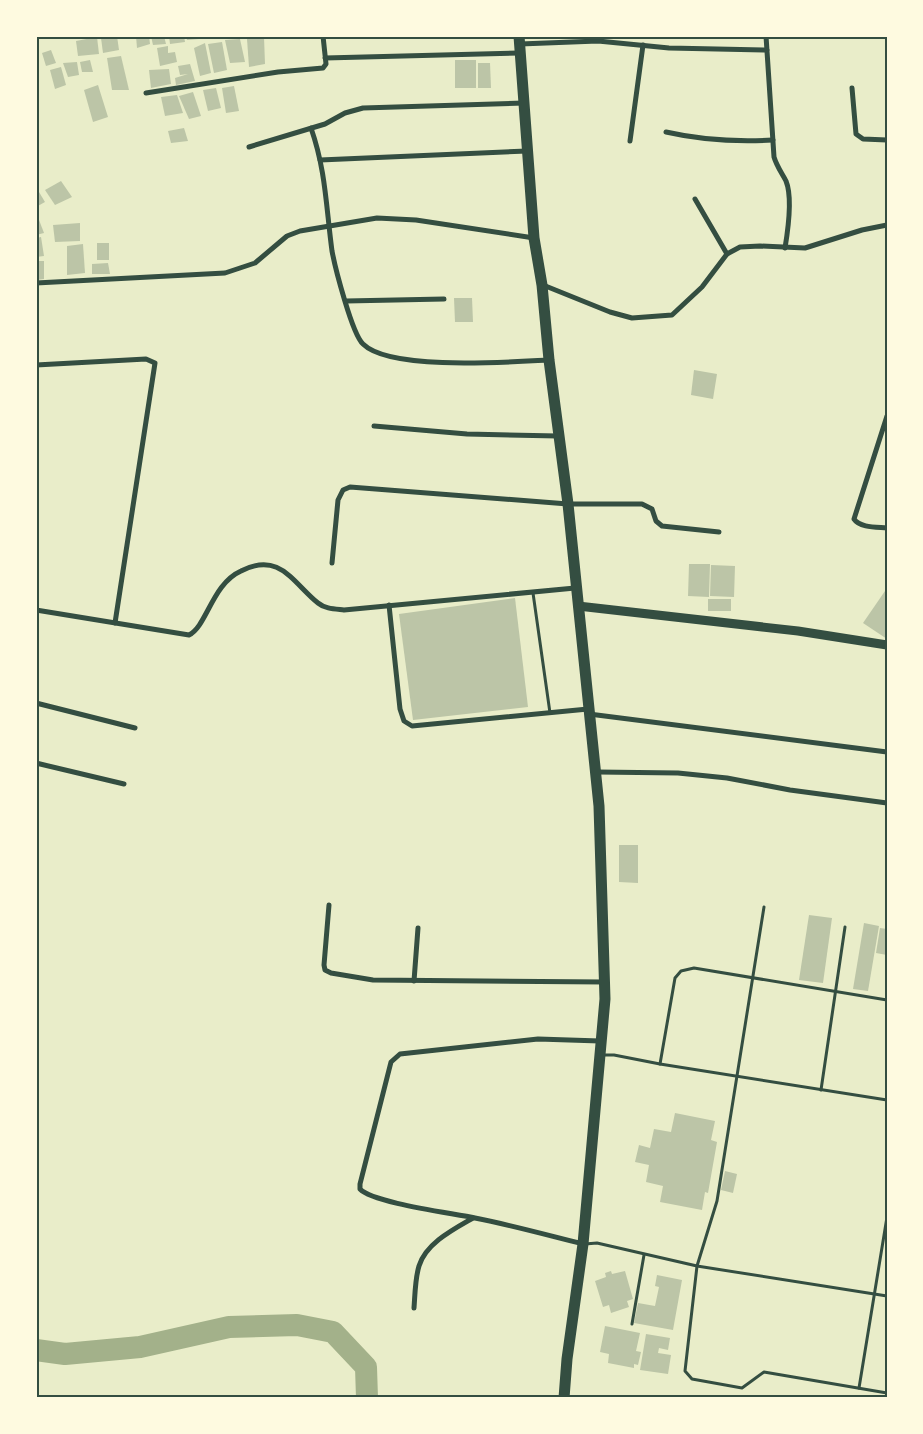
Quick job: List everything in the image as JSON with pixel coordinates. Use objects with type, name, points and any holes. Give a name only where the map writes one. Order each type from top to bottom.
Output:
[{"type":"highway","points":[[520,44],[534,238],[542,285],[549,360],[568,504],[588,712],[598,772],[604,982],[601,1041],[584,1244],[567,1359],[564,1398]]},
{"type":"street","points":[[146,93],[269,73],[317,70],[325,66],[323,36]]},
{"type":"street","points":[[766,36],[773,140],[777,169],[786,182],[788,193],[789,217],[785,248]]},
{"type":"street","points":[[325,58],[520,44],[598,41],[643,45],[767,50]]},
{"type":"street","points":[[630,141],[643,45]]},
{"type":"street","points":[[852,88],[856,134],[863,139],[887,140]]},
{"type":"street","points":[[249,147],[325,124],[345,113],[363,108],[524,103]]},
{"type":"street","points":[[311,128],[325,177],[333,253],[346,301],[361,343],[373,352],[385,357],[490,363],[549,360]]},
{"type":"street","points":[[666,132],[708,139],[773,140]]},
{"type":"street","points":[[320,160],[528,151]]},
{"type":"street","points":[[695,199],[727,254]]},
{"type":"street","points":[[36,283],[225,273],[255,263],[287,236],[330,224],[390,218],[534,238]]},
{"type":"street","points":[[542,285],[610,312],[632,318],[672,314],[702,287],[727,254],[740,247],[805,248],[819,246],[862,230],[887,225]]},
{"type":"street","points":[[346,301],[444,299]]},
{"type":"street","points":[[36,365],[138,359],[151,360],[155,363],[115,623]]},
{"type":"street","points":[[887,416],[854,519],[857,523],[864,525],[887,528]]},
{"type":"street","points":[[374,426],[467,434],[559,436]]},
{"type":"street","points":[[332,564],[338,500],[346,488],[568,504],[642,504],[652,509],[656,521],[662,526],[718,532]]},
{"type":"street","points":[[36,610],[189,635],[199,626],[221,587],[240,571],[256,565],[281,568],[294,578],[318,603],[327,608],[344,610],[575,588]]},
{"type":"street","points":[[389,605],[400,709],[404,721],[412,726],[550,713],[588,712],[887,752]]},
{"type":"street","points":[[578,606],[798,632],[887,645]]},
{"type":"street","points":[[36,703],[135,728]]},
{"type":"street","points":[[36,763],[124,784]]},
{"type":"street","points":[[598,772],[678,774],[728,778],[887,803]]},
{"type":"street","points":[[330,905],[325,970],[373,980],[604,982]]},
{"type":"street","points":[[414,981],[418,928]]},
{"type":"street","points":[[584,1244],[405,1204],[367,1194],[360,1189],[391,1062],[400,1054],[538,1039],[601,1041]]},
{"type":"street","points":[[414,1308],[419,1266],[424,1256],[431,1247],[452,1230],[474,1218]]},
{"type":"lane","points":[[532,593],[550,713]]},
{"type":"lane","points":[[764,906],[717,1201],[697,1266],[685,1371],[692,1379],[742,1388],[764,1372],[887,1393]]},
{"type":"lane","points":[[821,1090],[846,927]]},
{"type":"lane","points":[[660,1064],[675,978],[682,971],[694,968],[887,1000]]},
{"type":"lane","points":[[600,1055],[614,1055],[887,1100]]},
{"type":"lane","points":[[859,1388],[887,1217]]},
{"type":"lane","points":[[584,1244],[597,1243],[697,1266],[887,1296]]},
{"type":"lane","points":[[632,1324],[644,1254]]},
{"type":"building","points":[[117,36],[119,50],[103,53],[101,38]]},
{"type":"building","points":[[136,36],[149,36],[150,44],[137,48]]},
{"type":"building","points":[[151,36],[164,36],[166,44],[153,45]]},
{"type":"building","points":[[169,36],[184,36],[185,42],[170,44]]},
{"type":"building","points":[[186,36],[198,36],[199,39],[187,40]]},
{"type":"building","points":[[97,37],[99,54],[78,56],[76,41]]},
{"type":"building","points":[[264,37],[265,64],[249,67],[247,39]]},
{"type":"building","points":[[240,39],[245,62],[230,63],[225,40]]},
{"type":"building","points":[[222,42],[227,70],[214,73],[208,44]]},
{"type":"building","points":[[205,43],[211,73],[200,76],[194,48]]},
{"type":"building","points":[[168,46],[168,53],[175,52],[177,62],[160,66],[157,48]]},
{"type":"building","points":[[51,50],[56,63],[46,66],[42,53]]},
{"type":"building","points":[[121,56],[129,90],[112,90],[107,58]]},
{"type":"building","points":[[90,60],[93,72],[82,72],[80,62]]},
{"type":"building","points":[[455,60],[476,60],[476,88],[455,88]]},
{"type":"building","points":[[77,62],[79,75],[68,77],[63,63]]},
{"type":"building","points":[[478,63],[490,63],[491,88],[478,88]]},
{"type":"building","points":[[190,64],[195,81],[176,85],[175,78],[188,74],[180,75],[178,66]]},
{"type":"building","points":[[61,67],[66,85],[55,89],[50,70]]},
{"type":"building","points":[[169,69],[171,84],[151,88],[149,70]]},
{"type":"building","points":[[98,85],[108,117],[93,122],[84,90]]},
{"type":"building","points":[[234,86],[239,111],[226,113],[222,88]]},
{"type":"building","points":[[216,88],[221,108],[208,111],[203,90]]},
{"type":"building","points":[[193,92],[201,116],[189,119],[179,96]]},
{"type":"building","points":[[177,95],[183,113],[165,116],[161,97]]},
{"type":"building","points":[[184,128],[188,141],[171,143],[168,131]]},
{"type":"building","points":[[61,181],[72,197],[55,205],[45,190]]},
{"type":"building","points":[[36,187],[45,202],[36,207]]},
{"type":"building","points":[[36,212],[44,233],[36,235]]},
{"type":"building","points":[[80,223],[80,241],[55,242],[53,225]]},
{"type":"building","points":[[41,237],[44,256],[36,257],[36,238]]},
{"type":"building","points":[[97,243],[109,243],[109,260],[97,260]]},
{"type":"building","points":[[83,244],[85,273],[67,275],[67,246]]},
{"type":"building","points":[[36,261],[44,261],[44,279],[36,280]]},
{"type":"building","points":[[108,263],[110,274],[92,274],[92,264]]},
{"type":"building","points":[[454,298],[472,298],[473,322],[455,322]]},
{"type":"building","points":[[694,370],[717,374],[713,399],[691,395]]},
{"type":"building","points":[[689,564],[710,564],[709,597],[688,596]]},
{"type":"building","points":[[711,565],[735,566],[734,597],[710,596]]},
{"type":"building","points":[[885,591],[887,592],[887,639],[863,623]]},
{"type":"building","points":[[515,598],[528,707],[413,720],[399,614]]},
{"type":"building","points":[[708,599],[731,599],[731,611],[708,611]]},
{"type":"building","points":[[619,845],[638,845],[638,883],[619,882]]},
{"type":"building","points":[[809,915],[832,918],[823,983],[799,980]]},
{"type":"building","points":[[864,923],[879,926],[868,991],[853,989]]},
{"type":"building","points":[[880,928],[887,929],[887,955],[876,953]]},
{"type":"building","points":[[675,1113],[715,1121],[711,1140],[717,1142],[708,1193],[705,1192],[702,1210],[660,1202],[663,1186],[646,1182],[649,1165],[635,1162],[639,1145],[650,1148],[654,1129],[671,1132]]},
{"type":"building","points":[[725,1171],[737,1174],[733,1193],[721,1190]]},
{"type":"building","points":[[611,1271],[612,1274],[625,1271],[633,1299],[627,1301],[629,1307],[611,1313],[609,1305],[603,1307],[595,1281],[606,1277],[605,1273]]},
{"type":"building","points":[[657,1275],[682,1280],[673,1330],[634,1323],[638,1303],[655,1306],[659,1287],[655,1286]]},
{"type":"building","points":[[605,1326],[640,1333],[636,1351],[641,1352],[638,1365],[634,1364],[634,1368],[608,1363],[609,1354],[600,1352]]},
{"type":"building","points":[[646,1334],[670,1338],[668,1350],[659,1348],[658,1353],[671,1355],[668,1374],[640,1370]]},
{"type":"waterway","points":[[36,1350],[65,1354],[140,1347],[229,1327],[297,1325],[333,1332],[366,1367],[367,1398]]}]
